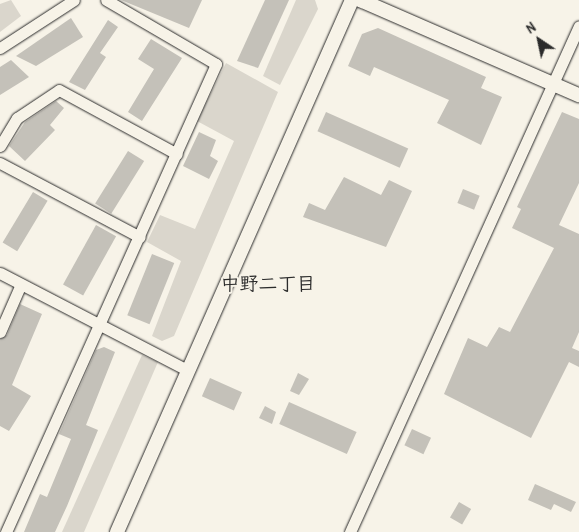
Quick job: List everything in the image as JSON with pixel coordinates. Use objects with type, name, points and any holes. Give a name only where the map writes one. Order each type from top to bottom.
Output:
[{"type":"street","points":[[0,48],[74,0]]},
{"type":"street","points":[[0,528],[6,532],[101,325],[216,64],[106,0]]},
{"type":"street","points":[[117,532],[352,0]]},
{"type":"street","points":[[360,0],[579,95]]},
{"type":"street","points":[[350,532],[579,26]]},
{"type":"street","points":[[0,146],[17,118],[59,90],[177,154]]},
{"type":"street","points":[[0,163],[140,236]]},
{"type":"street","points":[[0,273],[187,370]]},
{"type":"street","points":[[0,332],[21,284]]},
{"type":"shaded area","points":[[11,0],[21,16],[0,32],[0,4]]},
{"type":"shaded area","points":[[296,0],[315,0],[318,9],[280,85],[263,76]]},
{"type":"shaded area","points":[[226,63],[278,92],[174,336],[162,341],[152,336],[181,261],[147,242],[160,215],[195,229],[234,141],[197,121]]},
{"type":"shaded area","points":[[142,355],[158,362],[84,532],[62,532]]},
{"type":"building","points":[[121,0],[202,0],[189,28]]},
{"type":"building","points":[[265,0],[289,0],[258,68],[237,61]]},
{"type":"building","points":[[71,18],[83,37],[36,66],[16,56]]},
{"type":"building","points":[[108,20],[118,27],[100,53],[106,57],[85,90],[69,82]]},
{"type":"building","points":[[378,28],[486,77],[481,88],[502,97],[481,145],[437,123],[449,100],[374,67],[370,76],[348,66],[362,34]]},
{"type":"building","points":[[151,39],[182,58],[142,121],[128,112],[154,69],[138,59]]},
{"type":"building","points":[[11,60],[29,77],[0,95],[0,67]]},
{"type":"building","points":[[56,101],[64,108],[50,125],[55,130],[25,161],[9,146],[25,122]]},
{"type":"building","points":[[326,112],[408,149],[400,168],[317,131]]},
{"type":"building","points":[[562,112],[579,119],[579,183],[559,225],[579,234],[579,332],[572,348],[579,351],[579,367],[569,362],[531,438],[444,394],[468,338],[487,347],[499,327],[510,332],[554,248],[512,228],[521,209],[517,207]]},
{"type":"building","points":[[199,132],[216,140],[210,156],[218,161],[209,179],[183,166]]},
{"type":"building","points":[[128,151],[144,161],[111,214],[95,204]]},
{"type":"building","points":[[344,177],[381,195],[389,180],[412,191],[386,247],[303,217],[309,203],[325,210]]},
{"type":"building","points":[[463,189],[480,196],[474,210],[457,203]]},
{"type":"building","points":[[33,192],[48,201],[17,251],[3,243]]},
{"type":"building","points":[[96,225],[116,236],[83,296],[63,284]]},
{"type":"building","points":[[152,254],[174,263],[150,324],[127,315]]},
{"type":"building","points":[[20,304],[42,314],[12,385],[31,396],[9,431],[0,426],[0,339],[7,335]]},
{"type":"building","points":[[104,347],[115,352],[86,425],[98,430],[67,506],[55,532],[24,532],[40,494],[47,497],[71,439],[59,434],[96,350]]},
{"type":"building","points":[[298,373],[309,379],[299,395],[290,391]]},
{"type":"building","points":[[210,378],[242,392],[234,411],[202,396]]},
{"type":"building","points":[[289,402],[357,432],[347,454],[279,424]]},
{"type":"building","points":[[265,406],[276,412],[272,424],[259,418]]},
{"type":"building","points":[[412,429],[431,438],[423,454],[404,445]]},
{"type":"building","points":[[535,484],[576,502],[571,512],[554,504],[551,510],[528,500]]},
{"type":"building","points":[[459,502],[471,509],[462,525],[450,518]]},
{"type":"district","name":"中野二丁目","points":[[268,284]]}]
